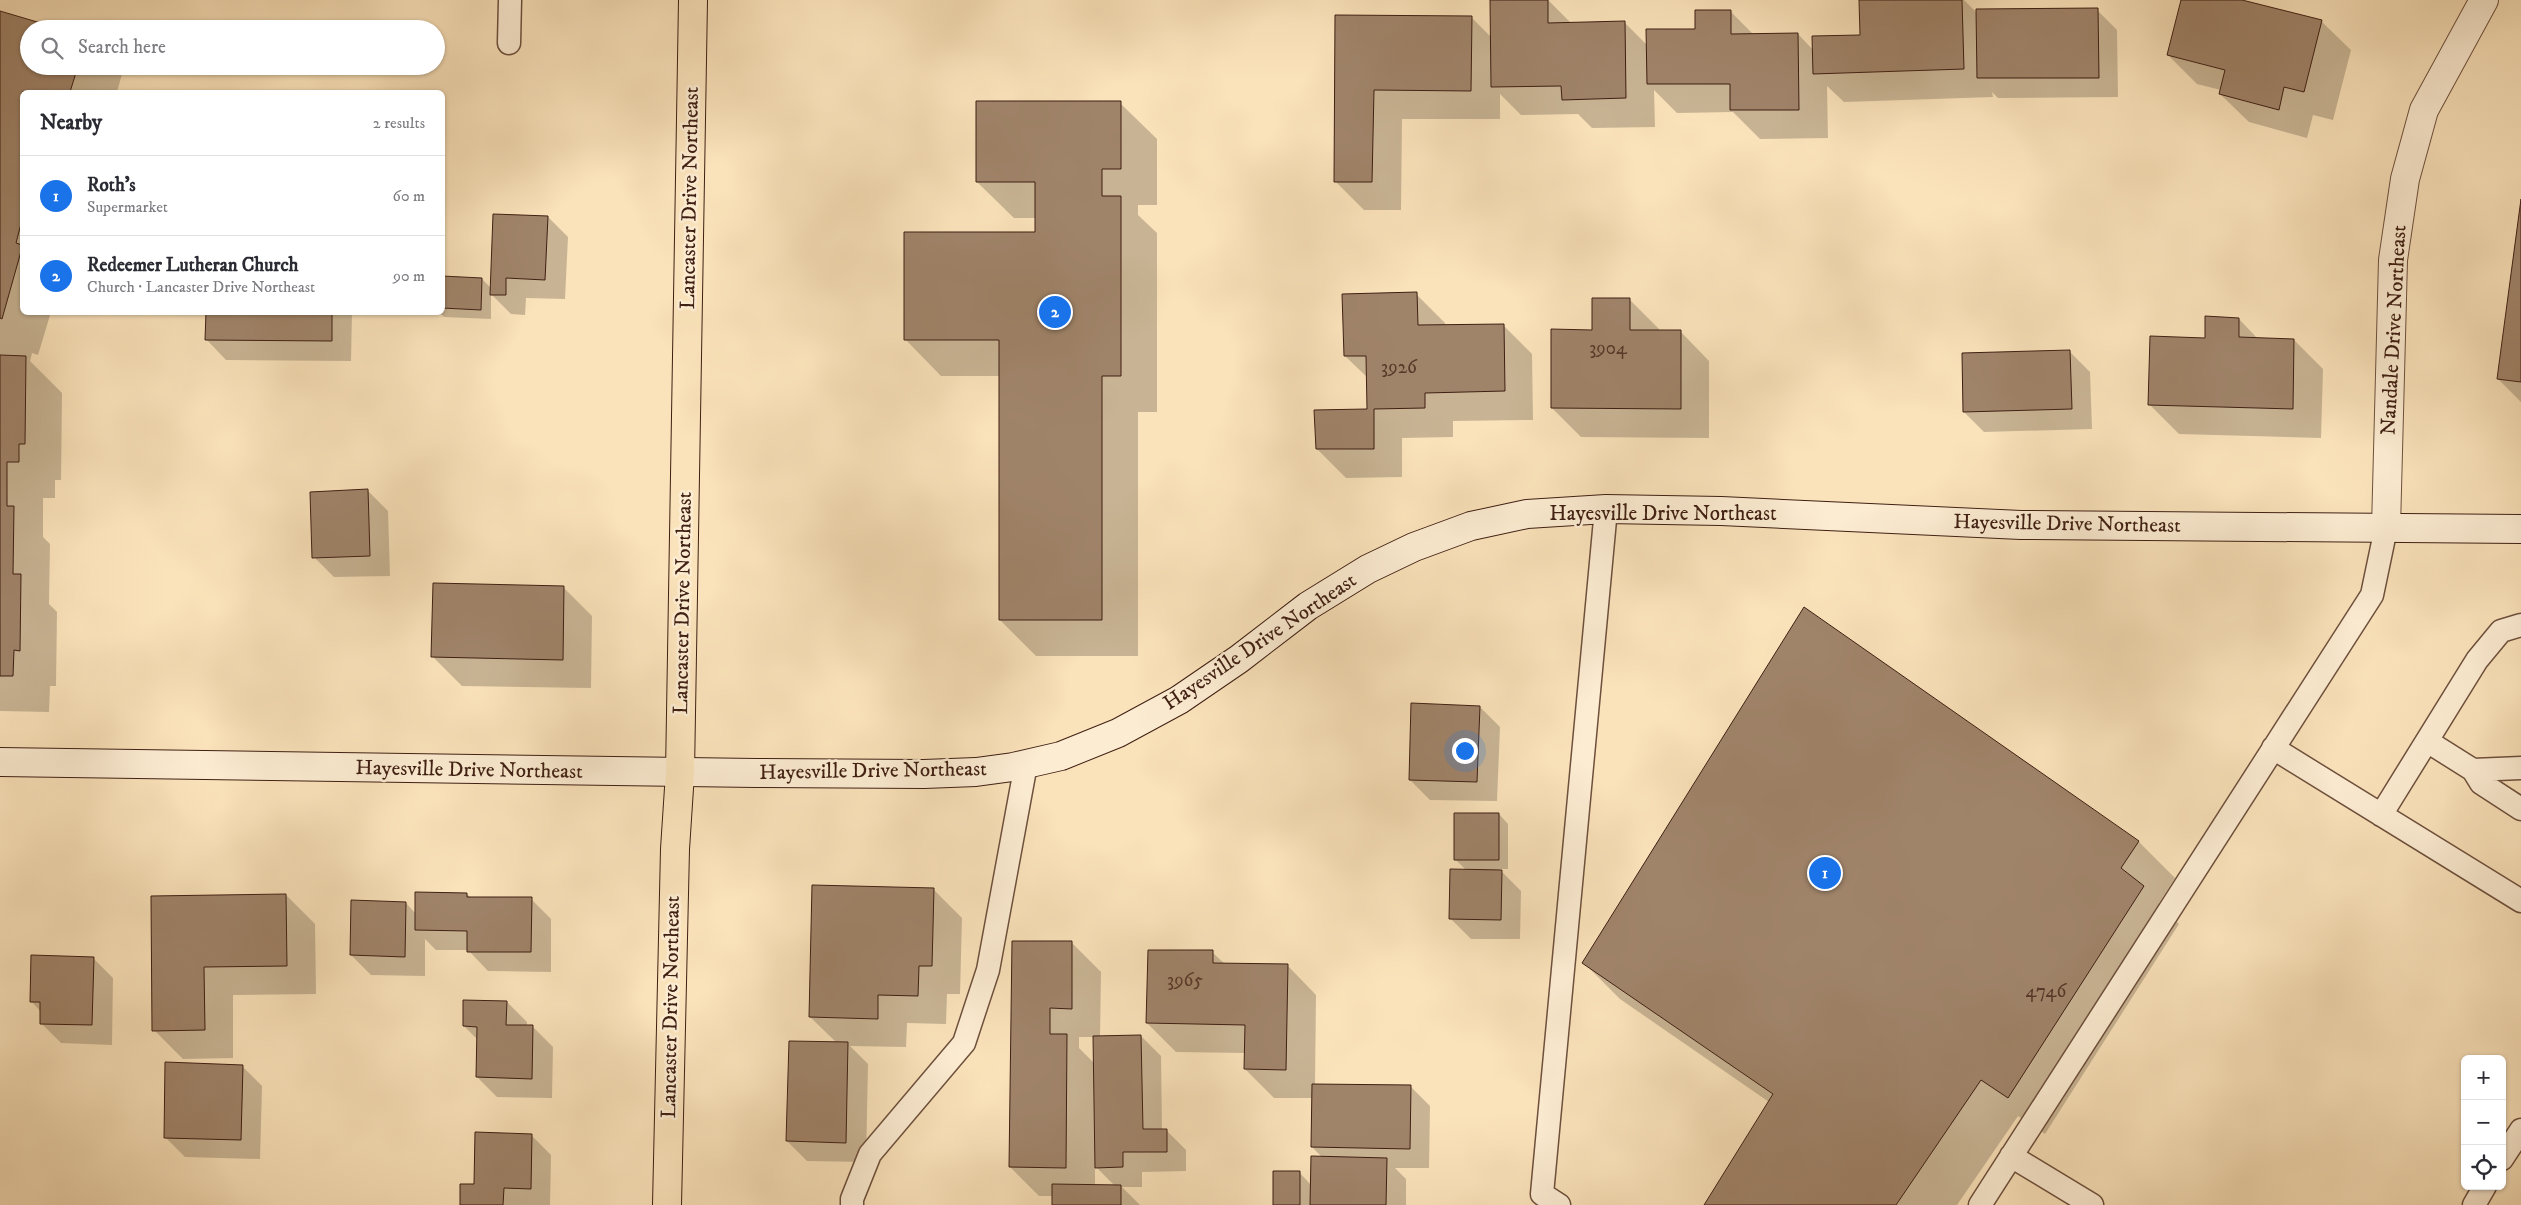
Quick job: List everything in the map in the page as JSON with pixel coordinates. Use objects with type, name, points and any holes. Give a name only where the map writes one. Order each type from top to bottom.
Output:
[{"type":"main road","name":"Lancaster Drive Northeast","points":[[666,1205],[675,849],[680,773],[693,0]]},
{"type":"street","name":"Nandale Drive Northeast","points":[[2386,528],[2393,260],[2405,180],[2424,110],[2484,0]]},
{"type":"street","name":"Hayesville Drive Northeast","points":[[0,762],[680,773],[924,774],[976,772],[1026,764],[1061,756],[1118,733],[1179,700],[1238,659],[1308,606],[1368,569],[1414,547],[1471,526],[1527,514],[1606,510],[1721,511],[2021,525],[2521,529]]},
{"type":"lane","points":[[508,43],[510,0]]},
{"type":"lane","points":[[1559,1205],[1542,1194],[1606,510]]},
{"type":"lane","points":[[1980,1205],[2372,595],[2386,528]]},
{"type":"lane","points":[[2382,815],[2477,660],[2501,631],[2521,625]]},
{"type":"lane","points":[[2427,741],[2473,770],[2481,783],[2521,809]]},
{"type":"lane","points":[[2273,748],[2521,901]]},
{"type":"lane","points":[[852,1205],[852,1198],[870,1154],[964,1043],[988,970],[1026,764]]},
{"type":"lane","points":[[2473,770],[2521,768]]},
{"type":"lane","points":[[2506,1153],[2521,1130]]},
{"type":"lane","points":[[2011,1156],[2092,1205]]},
{"type":"lane","points":[[2474,1205],[2483,1190]]},
{"type":"building","points":[[1490,0],[1548,0],[1548,23],[1625,21],[1626,98],[1562,100],[1561,86],[1491,87]]},
{"type":"building","points":[[1859,0],[1962,0],[1964,69],[1813,74],[1812,36],[1860,35]]},
{"type":"building","points":[[2181,0],[2242,0],[2322,20],[2304,92],[2284,87],[2279,110],[2219,94],[2225,70],[2167,55]]},
{"type":"building","points":[[2098,8],[2099,78],[1977,78],[1976,9]]},
{"type":"building","points":[[1695,10],[1731,10],[1731,34],[1798,33],[1799,110],[1730,110],[1730,84],[1647,84],[1646,29],[1695,29]]},
{"type":"building","points":[[0,11],[30,20],[20,20],[20,75],[75,75],[71,90],[20,90],[20,228],[16,243],[20,244],[20,255],[2,319],[0,318]]},
{"type":"building","points":[[1335,15],[1472,16],[1471,91],[1374,90],[1372,182],[1334,182]]},
{"type":"building","points":[[976,101],[1121,101],[1121,169],[1102,169],[1102,196],[1121,196],[1121,376],[1102,376],[1102,620],[999,620],[999,340],[904,340],[904,232],[1035,232],[1035,182],[976,182]]},
{"type":"building","points":[[2521,199],[2521,382],[2497,379]]},
{"type":"building","points":[[493,214],[548,216],[545,280],[506,278],[506,295],[490,295]]},
{"type":"building","points":[[445,276],[482,278],[481,310],[445,308]]},
{"type":"building","points":[[1417,292],[1418,325],[1504,324],[1505,391],[1425,393],[1425,408],[1374,409],[1374,449],[1316,449],[1314,410],[1367,409],[1366,356],[1344,356],[1342,294]]},
{"type":"building","points":[[1592,298],[1630,298],[1630,330],[1681,330],[1681,409],[1551,408],[1551,329],[1592,330]]},
{"type":"building","points":[[206,315],[332,315],[332,341],[205,340]]},
{"type":"building","points":[[2205,316],[2239,318],[2239,337],[2294,339],[2293,409],[2148,405],[2150,336],[2205,338]]},
{"type":"building","points":[[2070,350],[2072,409],[1963,412],[1962,353]]},
{"type":"building","points":[[0,355],[26,356],[25,444],[19,444],[19,462],[7,462],[7,506],[14,506],[13,574],[21,574],[20,651],[14,650],[13,676],[0,676]]},
{"type":"building","points":[[368,489],[370,556],[312,558],[310,492]]},
{"type":"building","points":[[433,583],[564,586],[563,660],[431,657]]},
{"type":"building","points":[[1804,607],[2139,841],[2121,868],[2144,886],[2008,1098],[1981,1080],[1896,1205],[1704,1205],[1773,1094],[1582,963]]},
{"type":"building","points":[[1411,703],[1480,706],[1477,782],[1409,780]]},
{"type":"building","points":[[1454,813],[1499,813],[1499,860],[1454,860]]},
{"type":"building","points":[[1450,869],[1502,870],[1501,920],[1449,919]]},
{"type":"building","points":[[812,885],[934,888],[932,966],[919,966],[918,996],[878,995],[878,1019],[809,1017]]},
{"type":"building","points":[[415,892],[467,893],[467,897],[532,897],[531,952],[467,952],[467,931],[415,930]]},
{"type":"building","points":[[286,894],[287,966],[204,967],[205,1030],[152,1031],[151,896]]},
{"type":"building","points":[[351,900],[406,902],[405,957],[350,955]]},
{"type":"building","points":[[1012,941],[1072,941],[1072,1009],[1050,1008],[1050,1034],[1067,1034],[1066,1168],[1009,1167]]},
{"type":"building","points":[[1148,950],[1213,950],[1213,963],[1288,964],[1286,1070],[1244,1069],[1245,1025],[1146,1023]]},
{"type":"building","points":[[31,955],[94,957],[92,1025],[40,1024],[40,1002],[30,1002]]},
{"type":"building","points":[[463,1000],[507,1001],[506,1025],[533,1025],[532,1079],[476,1077],[477,1027],[463,1026]]},
{"type":"building","points":[[1141,1035],[1143,1129],[1167,1129],[1167,1152],[1123,1152],[1123,1167],[1095,1168],[1093,1036]]},
{"type":"building","points":[[789,1041],[848,1042],[846,1143],[786,1141]]},
{"type":"building","points":[[165,1062],[243,1065],[241,1140],[164,1138]]},
{"type":"building","points":[[1312,1084],[1411,1085],[1410,1149],[1311,1147]]},
{"type":"building","points":[[475,1132],[532,1134],[531,1189],[504,1188],[503,1205],[460,1205],[460,1184],[474,1184]]},
{"type":"building","points":[[1311,1156],[1387,1158],[1386,1205],[1310,1205]]},
{"type":"building","points":[[1273,1171],[1300,1171],[1300,1205],[1273,1205]]},
{"type":"building","points":[[1052,1184],[1121,1185],[1121,1205],[1052,1205]]},
{"type":"place","name":"Redeemer Lutheran Church","points":[[1055,312]]},
{"type":"place","name":"Roth's","points":[[1825,873]]}]
